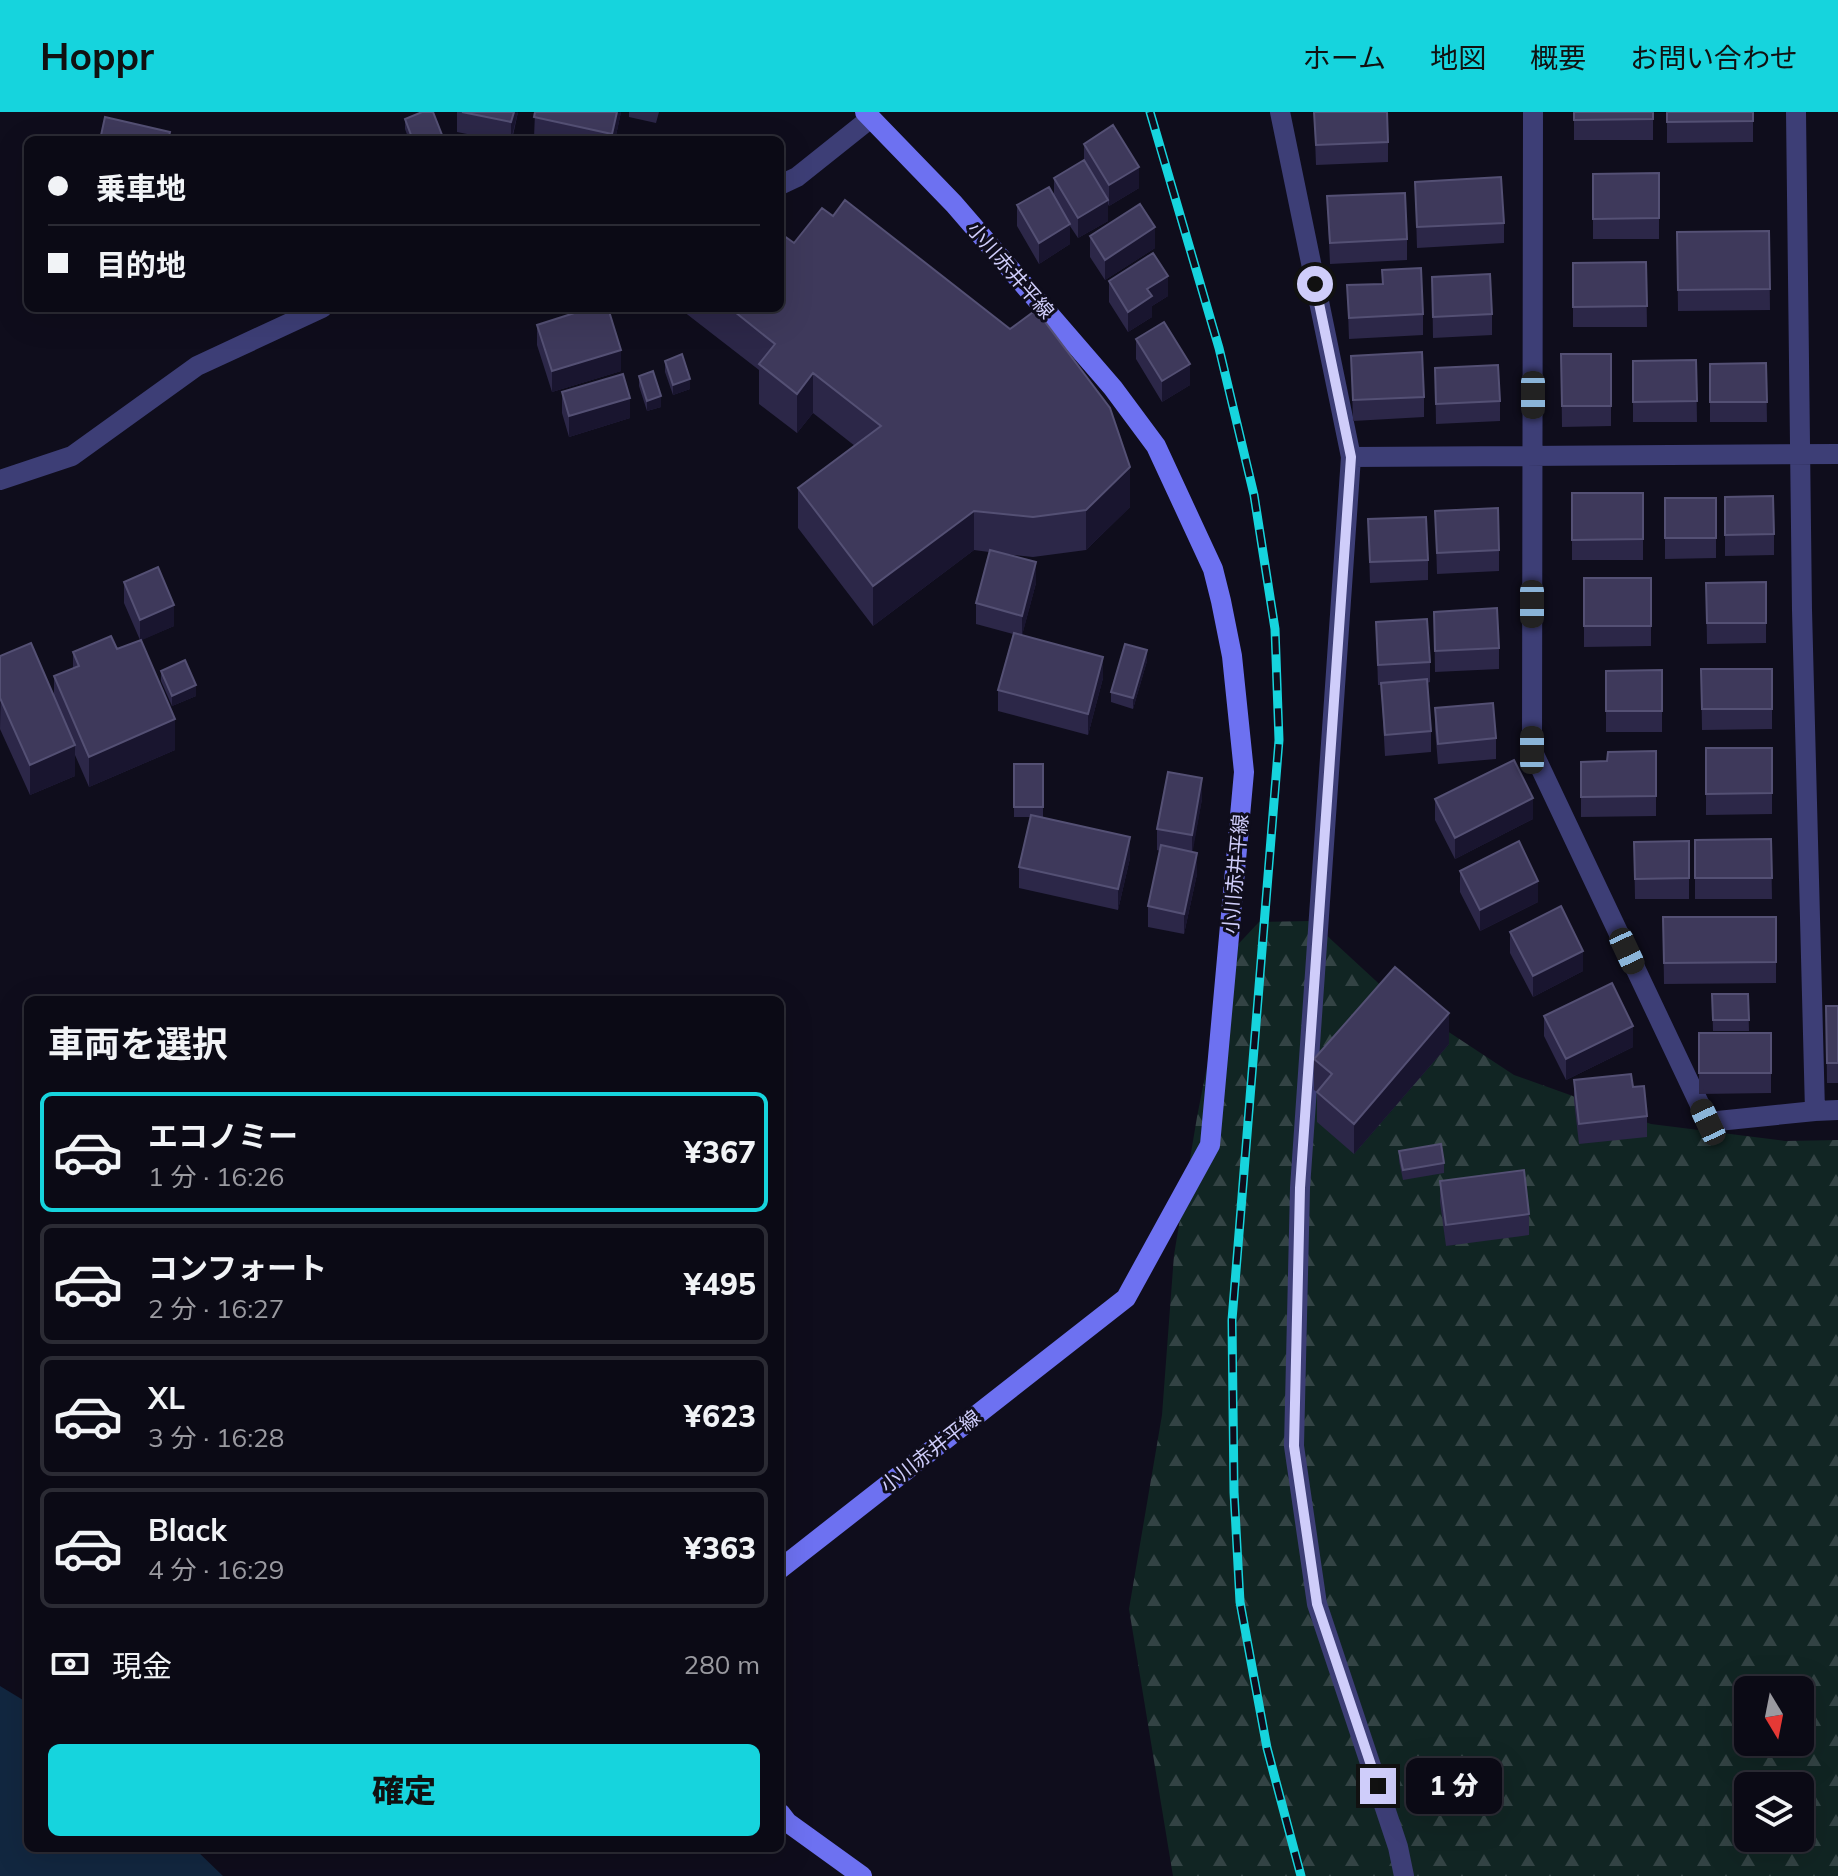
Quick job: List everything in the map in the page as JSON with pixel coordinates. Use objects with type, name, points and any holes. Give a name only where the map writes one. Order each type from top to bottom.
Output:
[{"type":"main road","name":"小川赤井平線","points":[[784,1566],[1126,1298],[1210,1145],[1244,772],[1232,656],[1213,569],[1156,446],[1113,388],[954,204],[868,115]]},
{"type":"main road","points":[[784,1818],[862,1876]]},
{"type":"street","points":[[1280,112],[1351,457],[1300,1188],[1294,1446],[1317,1604],[1398,1847],[1404,1876]]},
{"type":"street","points":[[1533,112],[1532,750],[1708,1122],[1838,1110]]},
{"type":"street","points":[[1796,112],[1799,454],[1815,1111]]},
{"type":"street","points":[[784,183],[797,177],[868,115]]},
{"type":"street","points":[[0,480],[72,456],[197,366],[313,312]]},
{"type":"street","points":[[1351,457],[1838,454]]},
{"type":"green space","points":[[1311,921],[1388,992],[1514,1075],[1651,1124],[1785,1141],[1838,1140],[1838,1876],[1173,1876],[1129,1609],[1162,1415],[1174,1255],[1229,954],[1259,922]]},
{"type":"water","points":[[0,1686],[24,1701],[24,1852],[198,1852],[223,1876],[0,1876]]},
{"type":"building","points":[[422,112],[433,112],[442,136],[411,136],[405,119]]},
{"type":"building","points":[[462,112],[514,112],[511,122]]},
{"type":"building","points":[[535,112],[617,112],[612,134],[534,117]]},
{"type":"building","points":[[1314,112],[1387,112],[1388,142],[1316,145]]},
{"type":"building","points":[[1574,112],[1653,112],[1653,119],[1574,120]]},
{"type":"building","points":[[1667,112],[1753,112],[1753,121],[1667,122]]},
{"type":"building","points":[[105,117],[170,132],[169,136],[101,136]]},
{"type":"building","points":[[1113,125],[1139,167],[1109,185],[1084,144]]},
{"type":"building","points":[[1084,160],[1108,200],[1078,218],[1054,178]]},
{"type":"building","points":[[1659,173],[1659,218],[1593,219],[1593,174]]},
{"type":"building","points":[[1501,177],[1504,223],[1417,227],[1415,182]]},
{"type":"building","points":[[1049,187],[1070,224],[1039,243],[1017,205]]},
{"type":"building","points":[[1405,193],[1407,239],[1330,243],[1327,196]]},
{"type":"building","points":[[845,200],[1010,329],[1036,310],[1110,408],[1130,467],[1086,510],[1033,517],[974,511],[873,586],[798,488],[881,426],[813,373],[797,394],[759,364],[775,344],[735,312],[784,312],[784,236],[794,243],[822,208],[833,216]]},
{"type":"building","points":[[1140,204],[1155,227],[1105,260],[1090,236]]},
{"type":"building","points":[[1769,231],[1770,289],[1678,290],[1677,232]]},
{"type":"building","points":[[1153,253],[1168,276],[1147,289],[1152,296],[1128,312],[1109,281]]},
{"type":"building","points":[[1646,262],[1647,306],[1573,307],[1573,263]]},
{"type":"building","points":[[1421,268],[1423,314],[1349,318],[1347,285],[1383,284],[1382,270]]},
{"type":"building","points":[[1490,274],[1492,314],[1433,317],[1432,277]]},
{"type":"building","points":[[578,312],[609,312],[621,350],[552,371],[537,325]]},
{"type":"building","points":[[1164,322],[1190,364],[1162,381],[1136,339]]},
{"type":"building","points":[[1422,352],[1424,397],[1353,400],[1351,356]]},
{"type":"building","points":[[682,354],[690,379],[673,385],[665,361]]},
{"type":"building","points":[[1561,354],[1611,354],[1611,406],[1562,406]]},
{"type":"building","points":[[1696,360],[1697,401],[1633,402],[1633,361]]},
{"type":"building","points":[[1766,363],[1767,402],[1710,402],[1710,364]]},
{"type":"building","points":[[1498,365],[1500,401],[1436,404],[1435,368]]},
{"type":"building","points":[[653,371],[661,396],[647,401],[639,376]]},
{"type":"building","points":[[623,374],[630,398],[569,416],[562,392]]},
{"type":"building","points":[[1572,493],[1643,493],[1643,539],[1572,540]]},
{"type":"building","points":[[1773,496],[1774,534],[1725,535],[1725,497]]},
{"type":"building","points":[[1665,498],[1716,498],[1716,538],[1665,538]]},
{"type":"building","points":[[1498,508],[1499,550],[1437,553],[1435,511]]},
{"type":"building","points":[[1426,517],[1428,560],[1370,562],[1368,519]]},
{"type":"building","points":[[990,550],[1036,562],[1022,616],[976,603]]},
{"type":"building","points":[[158,567],[174,605],[140,620],[124,582]]},
{"type":"building","points":[[1584,578],[1651,578],[1651,626],[1584,626]]},
{"type":"building","points":[[1766,582],[1766,623],[1707,623],[1706,583]]},
{"type":"building","points":[[1497,608],[1499,648],[1435,651],[1434,612]]},
{"type":"building","points":[[1427,619],[1430,662],[1378,665],[1376,622]]},
{"type":"building","points":[[1014,633],[1103,657],[1088,714],[998,690]]},
{"type":"building","points":[[111,636],[117,649],[141,640],[175,719],[89,757],[54,676],[79,666],[73,652]]},
{"type":"building","points":[[31,643],[75,745],[30,765],[0,698],[0,656]]},
{"type":"building","points":[[1125,644],[1147,650],[1133,698],[1111,692]]},
{"type":"building","points":[[185,660],[196,685],[172,696],[161,671]]},
{"type":"building","points":[[1701,669],[1772,669],[1772,709],[1702,709]]},
{"type":"building","points":[[1662,670],[1662,711],[1606,711],[1606,671]]},
{"type":"building","points":[[1427,679],[1431,731],[1385,735],[1381,683]]},
{"type":"building","points":[[1493,703],[1496,738],[1438,744],[1435,708]]},
{"type":"building","points":[[1706,748],[1772,748],[1772,793],[1706,794]]},
{"type":"building","points":[[1656,751],[1656,796],[1581,797],[1581,762],[1607,761],[1608,752]]},
{"type":"building","points":[[1514,760],[1533,798],[1455,838],[1435,799]]},
{"type":"building","points":[[1014,764],[1043,764],[1043,807],[1014,807]]},
{"type":"building","points":[[1168,772],[1202,778],[1192,835],[1157,829]]},
{"type":"building","points":[[1031,815],[1130,837],[1118,889],[1019,867]]},
{"type":"building","points":[[1771,839],[1772,878],[1695,878],[1695,840]]},
{"type":"building","points":[[1519,841],[1538,881],[1480,910],[1460,871]]},
{"type":"building","points":[[1689,841],[1689,878],[1635,879],[1634,842]]},
{"type":"building","points":[[1161,845],[1197,853],[1184,914],[1148,906]]},
{"type":"building","points":[[1561,906],[1583,951],[1533,976],[1510,932]]},
{"type":"building","points":[[1663,917],[1776,917],[1776,962],[1664,963]]},
{"type":"building","points":[[1395,967],[1449,1013],[1354,1124],[1317,1092],[1332,1074],[1314,1059]]},
{"type":"building","points":[[1612,983],[1633,1026],[1566,1059],[1544,1016]]},
{"type":"building","points":[[1712,994],[1748,994],[1749,1020],[1713,1020]]},
{"type":"building","points":[[1826,1006],[1838,1006],[1838,1063],[1827,1063]]},
{"type":"building","points":[[1699,1033],[1771,1033],[1771,1073],[1699,1073]]},
{"type":"building","points":[[1631,1074],[1633,1087],[1644,1086],[1647,1116],[1579,1124],[1574,1080]]},
{"type":"building","points":[[1441,1144],[1444,1163],[1403,1170],[1399,1151]]},
{"type":"building","points":[[1524,1170],[1529,1214],[1446,1225],[1440,1181]]},
{"type":"railway","points":[[1150,112],[1219,348],[1254,495],[1275,629],[1279,740],[1232,1320],[1234,1492],[1240,1602],[1267,1748],[1301,1876]]},
{"type":"route","points":[[1315,284],[1351,457],[1300,1188],[1294,1446],[1317,1604],[1378,1786]]}]
